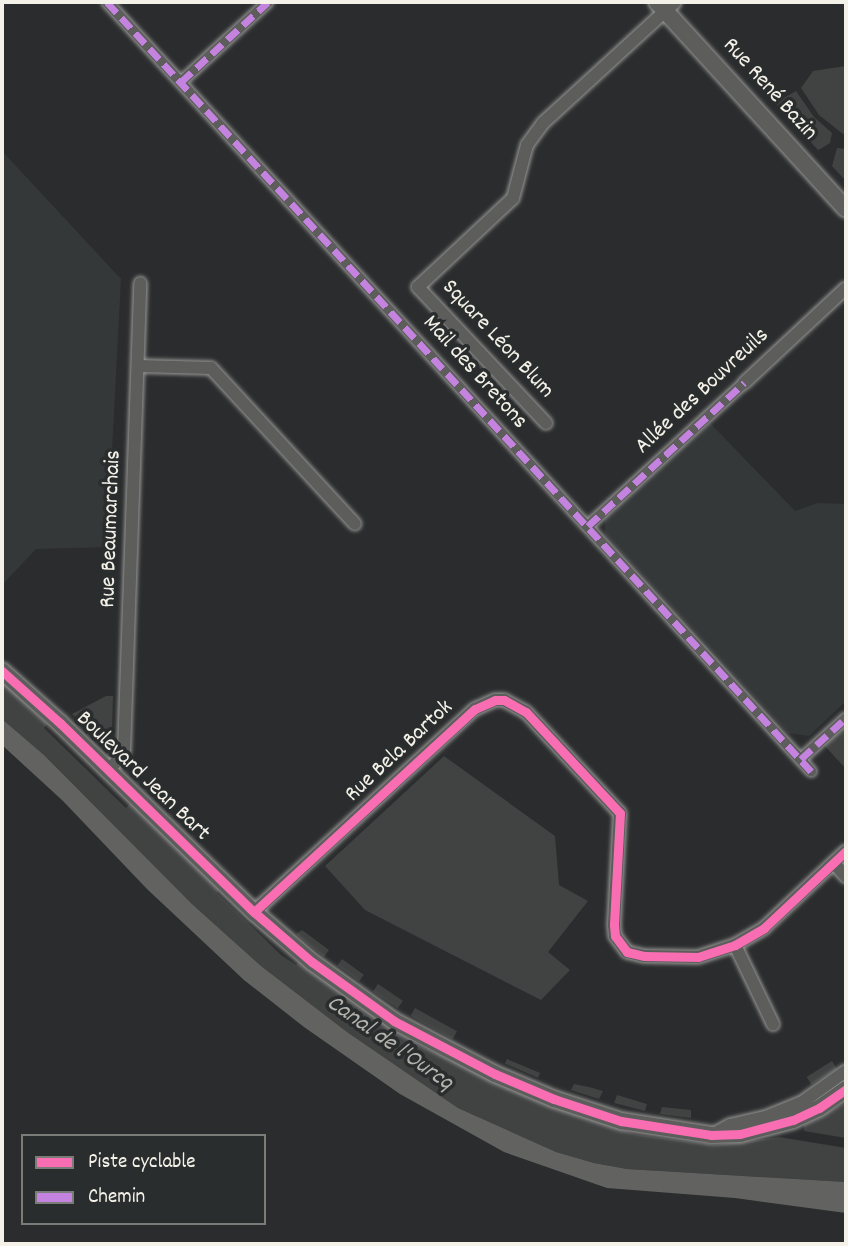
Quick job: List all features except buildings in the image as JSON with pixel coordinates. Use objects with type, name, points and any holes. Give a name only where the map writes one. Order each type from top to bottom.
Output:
[{"type":"street","name":"Mail des Bretons","points":[[107,2],[811,771]]},
{"type":"street","points":[[181,82],[268,2]]},
{"type":"street","name":"Rue René Bazin","points":[[666,5],[846,209]]},
{"type":"street","name":"Square Léon Blum","points":[[546,423],[418,287],[513,198],[527,145],[543,123],[666,5]]},
{"type":"street","name":"Rue Beaumarchais","points":[[109,771],[124,751],[140,283]]},
{"type":"street","name":"Allée des Bouvreuils","points":[[587,526],[846,288]]},
{"type":"street","points":[[139,366],[211,368],[355,524]]},
{"type":"street","name":"Boulevard Jean Bart","points":[[2,671],[254,912],[312,962],[366,1002],[424,1038],[495,1074],[554,1099],[621,1121],[711,1135],[740,1134],[788,1122],[819,1108],[846,1089]]},
{"type":"street","name":"Rue Bela Bartok","points":[[254,912],[475,709],[495,700],[515,705],[526,712],[620,813],[614,925],[621,946],[627,951],[644,956],[698,957],[735,945],[764,928],[846,851]]},
{"type":"street","points":[[801,759],[846,718]]},
{"type":"street","points":[[834,863],[846,877]]},
{"type":"street","points":[[735,945],[773,1024]]},
{"type":"street","points":[[711,1135],[730,1125],[768,1116],[801,1103],[846,1071]]},
{"type":"shaded area","points":[[846,66],[846,132],[843,134],[819,115],[801,88],[813,71]]},
{"type":"shaded area","points":[[796,91],[814,117],[832,133],[830,143],[818,150],[775,103]]},
{"type":"shaded area","points":[[837,148],[846,149],[846,181],[832,166]]},
{"type":"shaded area","points":[[2,151],[121,279],[107,547],[36,549],[2,585]]},
{"type":"shaded area","points":[[710,423],[795,511],[818,503],[846,504],[846,701],[809,736],[788,733],[605,534],[605,517]]},
{"type":"shaded area","points":[[2,681],[47,724],[44,728],[126,808],[131,803],[219,889],[217,893],[281,955],[296,965],[299,962],[418,1045],[540,1102],[633,1134],[715,1145],[779,1137],[846,1148],[846,1182],[627,1169],[594,1163],[556,1152],[458,1108],[347,1032],[261,966],[192,904],[44,755],[2,719]]},
{"type":"shaded area","points":[[106,696],[113,696],[112,731],[104,738],[97,737],[72,714]]},
{"type":"shaded area","points":[[2,719],[44,755],[192,904],[261,966],[347,1032],[458,1108],[556,1152],[594,1163],[627,1169],[846,1182],[846,1213],[735,1198],[607,1188],[504,1152],[400,1094],[304,1027],[244,980],[147,889],[63,801],[2,745]]},
{"type":"shaded area","points":[[846,724],[846,769],[824,745]]},
{"type":"shaded area","points":[[444,756],[555,836],[559,885],[588,901],[548,952],[570,970],[541,1000],[365,910],[325,866]]},
{"type":"shaded area","points":[[302,930],[329,950],[324,957],[296,934]]},
{"type":"shaded area","points":[[342,959],[364,975],[359,981],[337,965]]},
{"type":"shaded area","points":[[378,984],[403,1001],[398,1008],[373,991]]},
{"type":"shaded area","points":[[415,1008],[457,1031],[453,1039],[411,1016]]},
{"type":"shaded area","points":[[507,1059],[540,1073],[538,1078],[505,1064]]},
{"type":"shaded area","points":[[832,1061],[837,1069],[811,1085],[807,1077]]},
{"type":"shaded area","points":[[574,1084],[603,1091],[599,1099],[571,1090]]},
{"type":"shaded area","points":[[617,1095],[647,1104],[645,1111],[614,1103]]},
{"type":"shaded area","points":[[845,1103],[846,1138],[804,1131],[804,1125]]},
{"type":"shaded area","points":[[662,1107],[691,1110],[691,1118],[660,1114]]},
{"type":"marked path","points":[[107,2],[811,771]]},
{"type":"marked path","points":[[181,82],[268,2]]},
{"type":"marked path","points":[[588,526],[744,383]]},
{"type":"marked path","points":[[801,759],[846,718]]},
{"type":"cycle path","points":[[2,671],[60,723],[254,912],[312,962],[394,1021],[495,1074],[554,1099],[621,1121],[711,1135],[740,1134],[793,1120],[819,1108],[846,1089]]},
{"type":"cycle path","points":[[254,912],[475,709],[495,700],[504,700],[526,712],[620,813],[614,925],[615,936],[627,952],[644,956],[698,957],[735,945],[764,928],[846,851]]},
{"type":"water label","name":"Canal de l'Ourcq","points":[[389,1044]]}]
